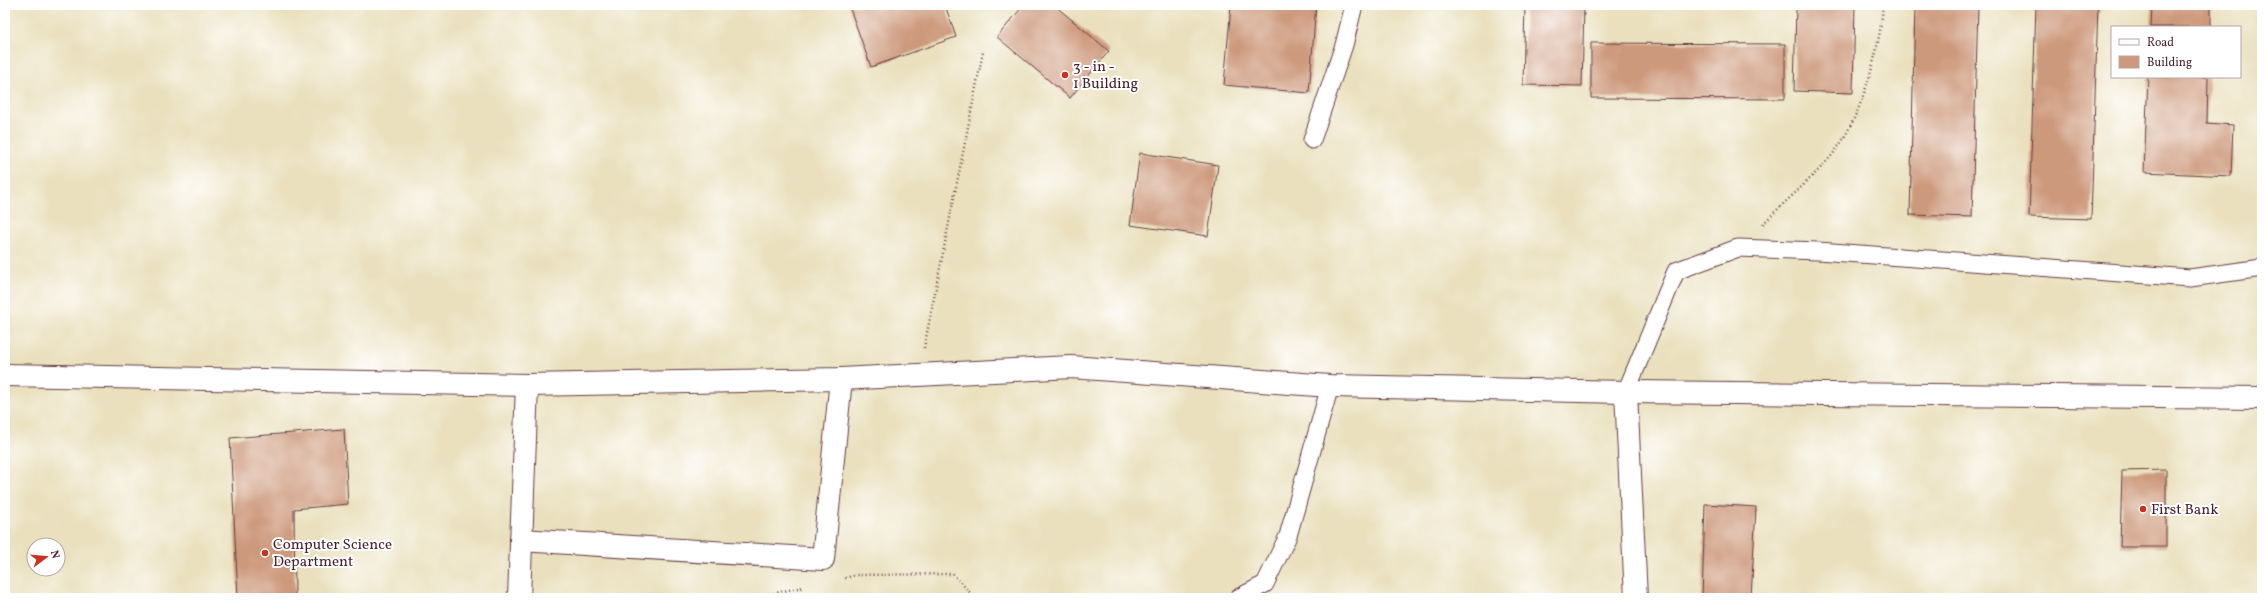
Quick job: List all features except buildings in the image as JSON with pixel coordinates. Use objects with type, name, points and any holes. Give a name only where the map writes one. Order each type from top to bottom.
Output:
[{"type":"street","points":[[5,374],[527,385],[841,379],[1071,367],[1330,386],[1626,392],[2262,398]]},
{"type":"street","points":[[521,540],[823,559],[841,379]]},
{"type":"street","points":[[519,598],[527,385]]},
{"type":"street","points":[[1626,392],[1636,598]]},
{"type":"lane","points":[[1312,140],[1344,45],[1354,5]]},
{"type":"lane","points":[[1626,392],[1676,271],[1738,248],[1818,251],[2190,278],[2262,268]]},
{"type":"lane","points":[[1238,598],[1265,584],[1288,536],[1330,386]]},
{"type":"path","points":[[1738,248],[1832,155],[1855,119],[1882,26],[1884,5]]},
{"type":"path","points":[[918,375],[983,52]]},
{"type":"path","points":[[842,578],[856,575],[953,574],[975,598]]},
{"type":"path","points":[[750,598],[806,586]]},
{"type":"place","name":"3 - in - 1 Building","points":[[1065,75]]},
{"type":"place","name":"First Bank","points":[[2143,509]]},
{"type":"place","name":"Computer Science Department","points":[[265,553]]}]
